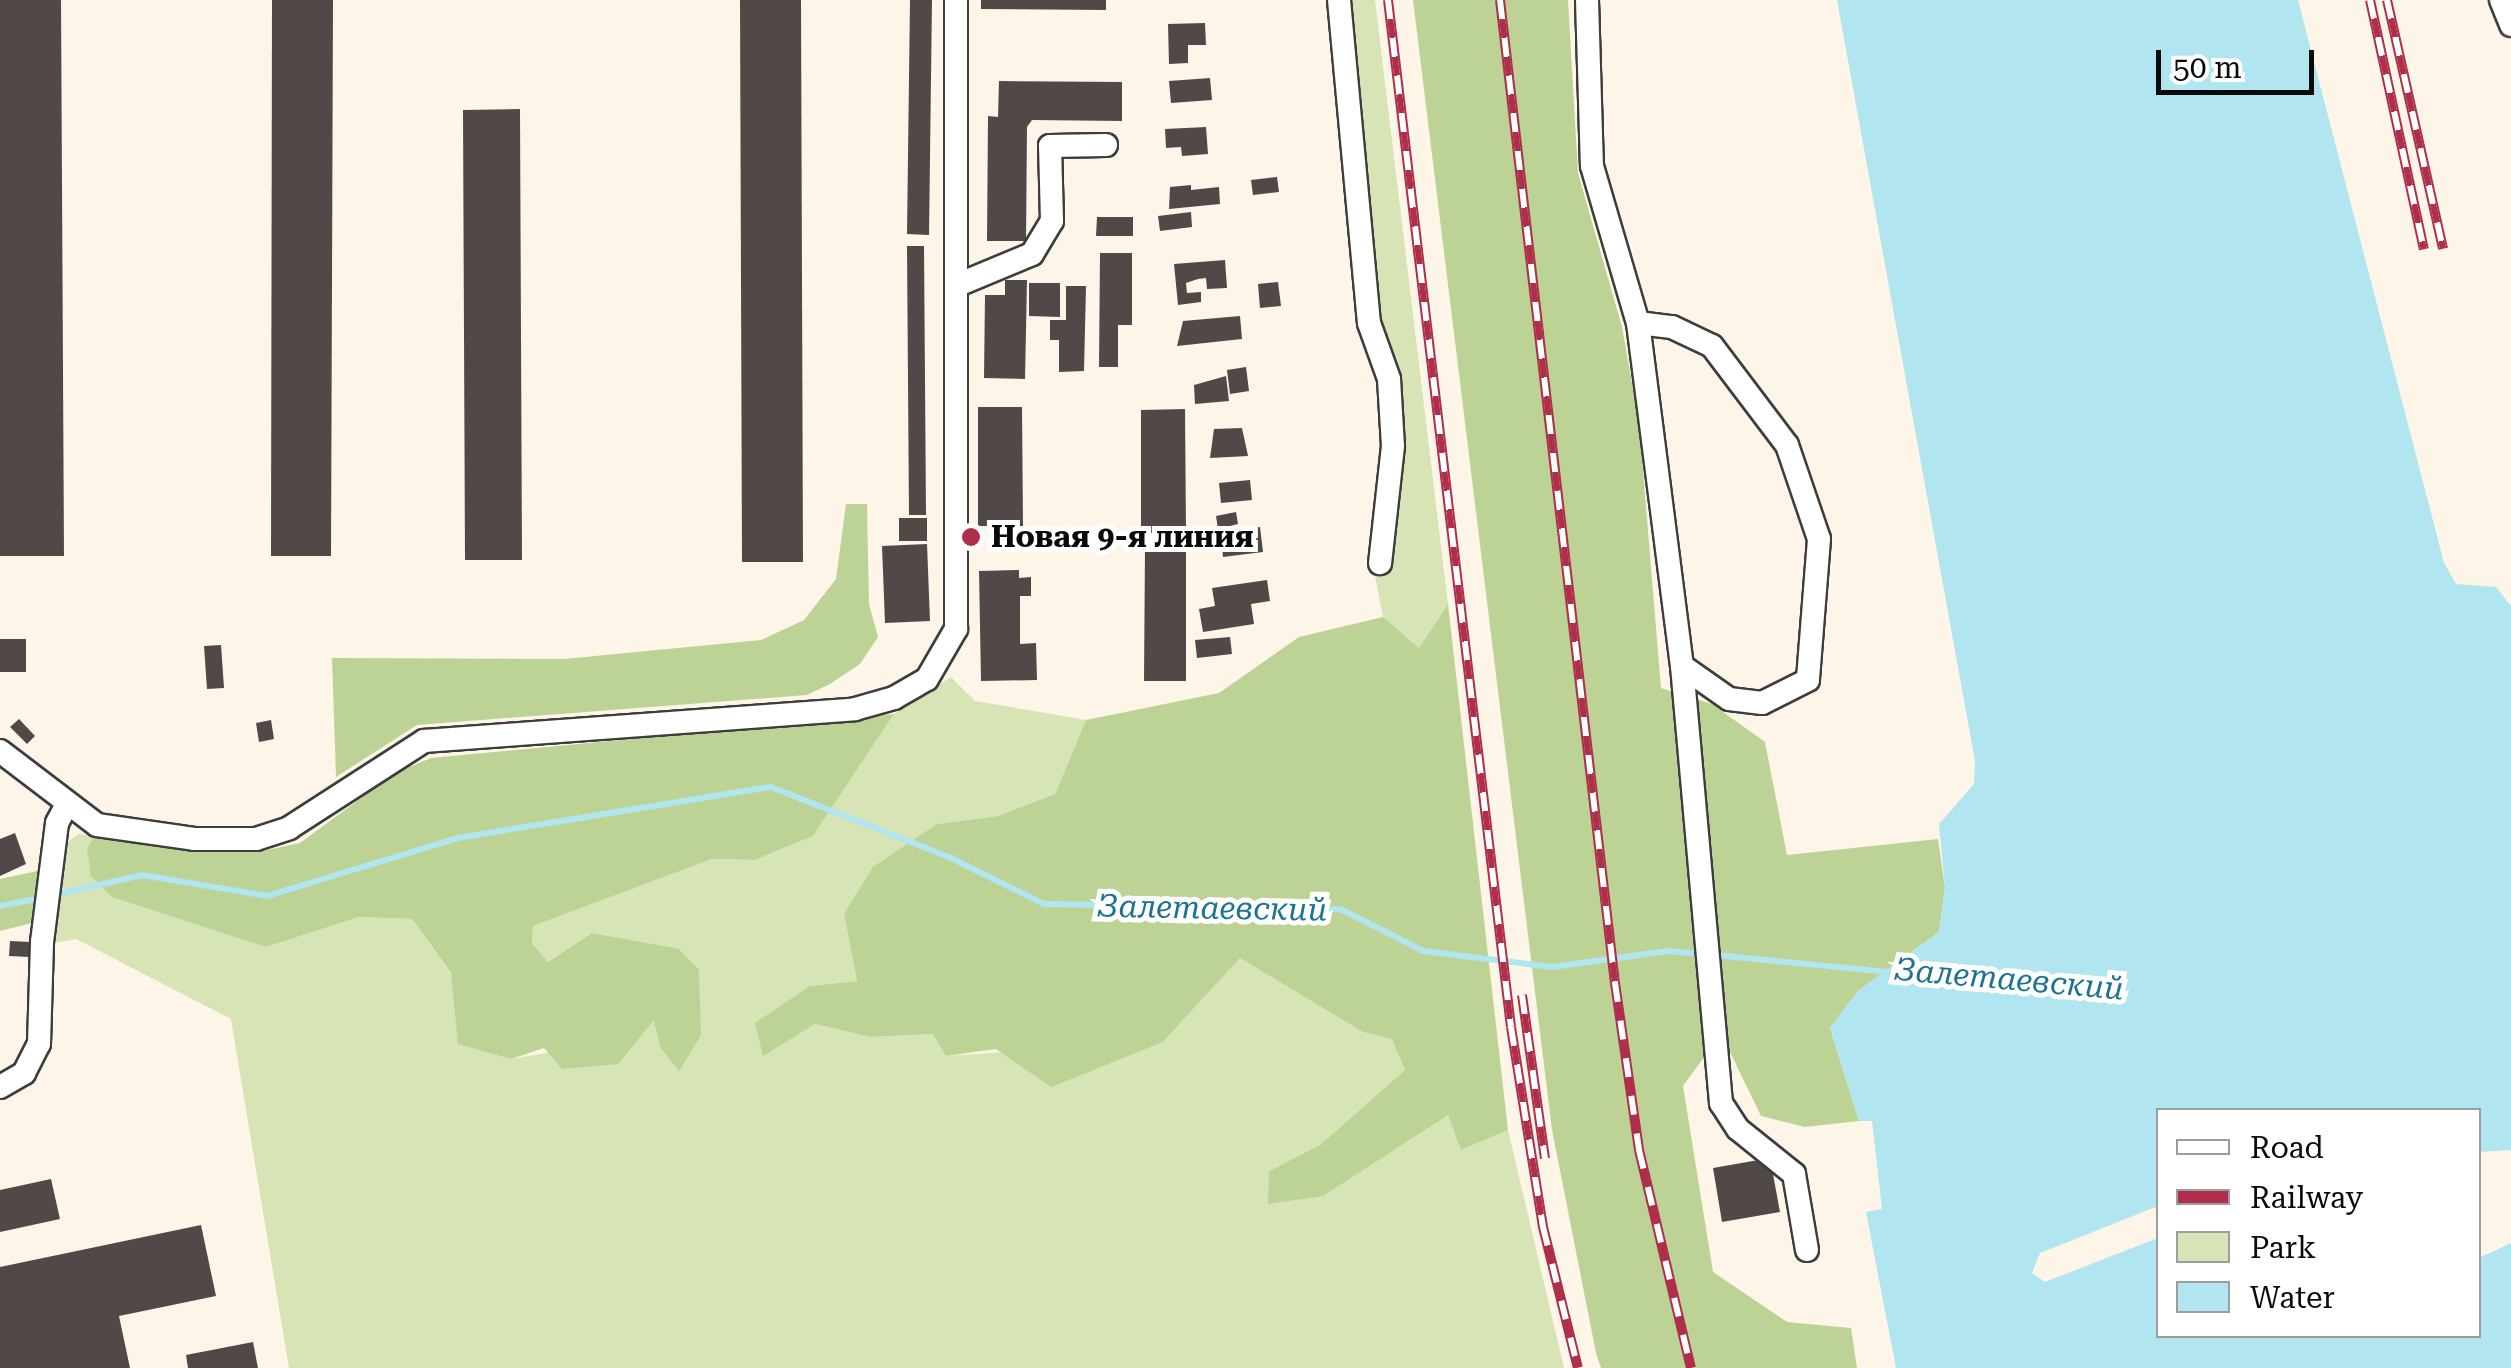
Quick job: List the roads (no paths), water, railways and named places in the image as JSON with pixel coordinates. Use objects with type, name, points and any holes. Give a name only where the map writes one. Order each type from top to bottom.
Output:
[{"type":"street","points":[[0,751],[66,806],[97,825],[194,838],[256,838],[289,828],[424,741],[855,709],[894,698],[927,679],[956,628],[960,284],[956,0]]},
{"type":"street","points":[[1340,0],[1369,322],[1389,379],[1392,446],[1380,562]]},
{"type":"street","points":[[1587,0],[1592,166],[1638,323],[1682,666],[1721,1103],[1738,1129],[1794,1174],[1807,1250]]},
{"type":"street","points":[[2501,0],[2511,24]]},
{"type":"street","points":[[960,284],[1032,254],[1052,222],[1050,146],[1106,145]]},
{"type":"street","points":[[1638,323],[1672,327],[1712,346],[1787,445],[1819,539],[1808,680],[1762,704],[1729,699],[1682,666]]},
{"type":"street","points":[[0,1087],[24,1074],[39,1044],[42,942],[57,823],[66,806]]},
{"type":"water","points":[[1837,0],[2298,0],[2444,563],[2456,584],[2496,587],[2511,606],[2511,1150],[2481,1152],[2481,1108],[2156,1108],[2156,1207],[2040,1253],[2032,1273],[2045,1282],[2156,1239],[2156,1338],[2481,1338],[2481,1257],[2511,1243],[2511,1368],[1896,1368],[1866,1212],[1882,1209],[1872,1121],[1859,1121],[1830,1028],[1858,991],[1939,932],[1945,888],[1939,824],[1974,784],[1975,761]]},
{"type":"waterway","name":"Залетаевский","points":[[54,895],[142,875],[267,896],[458,838],[771,787],[951,858],[1044,904],[1340,909],[1423,951],[1552,967],[1668,951],[1703,954]]},
{"type":"waterway","name":"Залетаевский","points":[[0,906],[41,898]]},
{"type":"waterway","name":"Залетаевский","points":[[1715,955],[1897,973]]},
{"type":"railway","points":[[1388,0],[1511,1027],[1543,1227],[1578,1368]]},
{"type":"railway","points":[[1500,0],[1615,983],[1639,1150],[1691,1368]]},
{"type":"railway","points":[[2370,0],[2424,249]]},
{"type":"railway","points":[[2387,0],[2443,249]]},
{"type":"railway","points":[[1522,995],[1545,1158]]},
{"type":"place","name":"Новая 9-я линия","points":[[971,537]]}]
